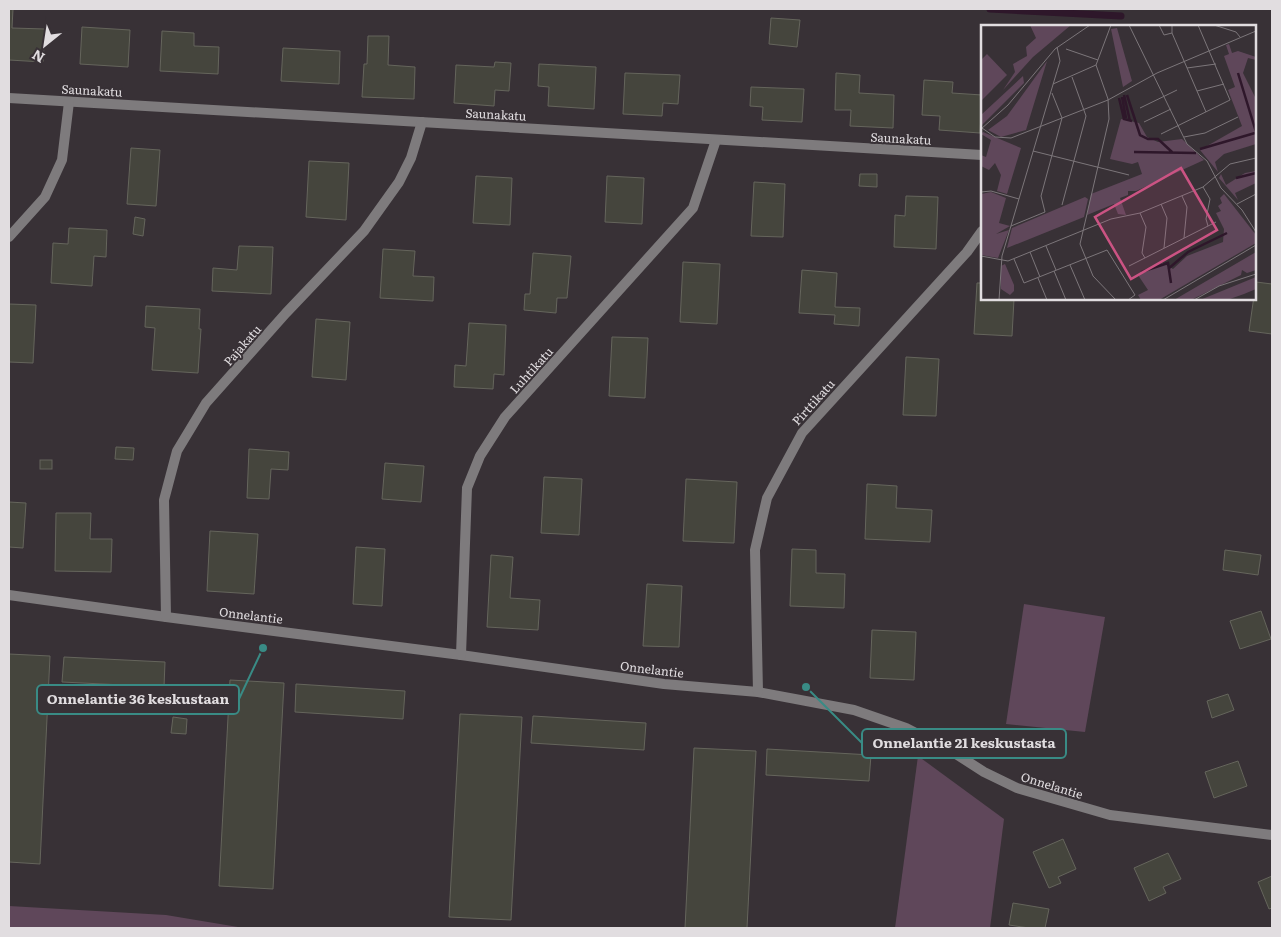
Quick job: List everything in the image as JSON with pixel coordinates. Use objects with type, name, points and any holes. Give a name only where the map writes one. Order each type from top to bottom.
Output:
[{"type":"street","name":"Saunakatu","points":[[9,98],[981,155]]},
{"type":"street","points":[[9,237],[45,197],[62,160],[69,102]]},
{"type":"street","name":"Pajakatu","points":[[166,617],[164,500],[177,451],[206,403],[286,313],[364,231],[399,182],[411,158],[422,122]]},
{"type":"street","name":"Luhtikatu","points":[[461,655],[467,488],[480,456],[505,417],[693,208],[716,140]]},
{"type":"street","name":"Pirttikatu","points":[[758,692],[755,550],[766,498],[802,432],[967,252],[981,232]]},
{"type":"street","name":"Onnelantie","points":[[9,595],[664,684],[758,692],[854,710],[906,728],[956,754],[984,772],[1017,788],[1110,815],[1272,836]]},
{"type":"shaded area","points":[[1024,604],[1105,617],[1085,732],[1006,724]]},
{"type":"shaded area","points":[[918,756],[1004,819],[990,928],[895,928]]},
{"type":"shaded area","points":[[9,906],[166,915],[244,928],[9,928]]},
{"type":"building","points":[[9,9],[13,9],[12,28],[45,29],[43,62],[9,60]]},
{"type":"building","points":[[771,18],[800,20],[797,47],[769,44]]},
{"type":"building","points":[[82,27],[130,30],[128,67],[80,64]]},
{"type":"building","points":[[162,31],[194,33],[194,46],[219,47],[218,74],[160,71]]},
{"type":"building","points":[[368,36],[389,36],[388,65],[415,67],[414,99],[362,97],[364,64],[367,64]]},
{"type":"building","points":[[283,48],[340,51],[339,84],[281,81]]},
{"type":"building","points":[[495,62],[511,63],[509,91],[495,90],[494,106],[454,103],[456,65],[494,67]]},
{"type":"building","points":[[539,64],[596,67],[594,109],[548,106],[549,87],[538,86]]},
{"type":"building","points":[[625,73],[680,75],[678,104],[663,103],[662,116],[623,114]]},
{"type":"building","points":[[836,73],[860,75],[859,93],[894,95],[893,128],[850,126],[851,110],[835,110]]},
{"type":"building","points":[[924,80],[953,82],[952,93],[981,95],[980,133],[939,130],[940,116],[922,115]]},
{"type":"building","points":[[751,87],[804,89],[802,122],[762,120],[763,107],[750,106]]},
{"type":"building","points":[[131,148],[160,150],[156,206],[127,204]]},
{"type":"building","points":[[309,161],[349,163],[346,220],[306,217]]},
{"type":"building","points":[[860,174],[877,174],[877,187],[859,186]]},
{"type":"building","points":[[476,176],[512,178],[510,225],[473,223]]},
{"type":"building","points":[[607,176],[644,178],[642,224],[605,222]]},
{"type":"building","points":[[754,182],[785,184],[783,237],[751,236]]},
{"type":"building","points":[[906,196],[938,197],[936,249],[894,247],[895,215],[905,216]]},
{"type":"building","points":[[135,217],[145,219],[143,236],[133,234]]},
{"type":"building","points":[[69,228],[107,230],[106,257],[94,256],[92,286],[51,283],[53,243],[68,244]]},
{"type":"building","points":[[239,246],[273,247],[271,294],[212,291],[213,268],[237,270]]},
{"type":"building","points":[[383,249],[415,251],[413,276],[434,277],[433,301],[380,298]]},
{"type":"building","points":[[533,253],[571,256],[567,298],[557,298],[556,313],[524,310],[525,294],[530,294]]},
{"type":"building","points":[[683,262],[720,264],[717,324],[680,322]]},
{"type":"building","points":[[802,270],[837,273],[835,307],[860,308],[859,326],[834,324],[835,315],[799,313]]},
{"type":"building","points":[[1256,282],[1272,284],[1272,334],[1249,331],[1253,300],[1256,300]]},
{"type":"building","points":[[977,283],[981,283],[981,300],[1014,300],[1012,336],[974,334]]},
{"type":"building","points":[[9,304],[36,305],[33,363],[9,362]]},
{"type":"building","points":[[146,306],[200,309],[199,329],[201,329],[198,373],[152,370],[155,328],[145,327]]},
{"type":"building","points":[[316,319],[350,322],[346,380],[312,377]]},
{"type":"building","points":[[469,323],[506,325],[504,375],[494,374],[493,389],[454,387],[455,365],[466,366]]},
{"type":"building","points":[[612,337],[648,338],[645,398],[609,396]]},
{"type":"building","points":[[906,357],[939,359],[936,416],[903,415]]},
{"type":"building","points":[[116,447],[134,448],[133,460],[115,459]]},
{"type":"building","points":[[249,449],[289,452],[288,470],[271,469],[269,499],[247,498]]},
{"type":"building","points":[[40,460],[52,460],[52,469],[40,469]]},
{"type":"building","points":[[385,463],[424,466],[421,502],[382,499]]},
{"type":"building","points":[[544,477],[582,479],[579,535],[541,533]]},
{"type":"building","points":[[686,479],[737,482],[734,543],[683,541]]},
{"type":"building","points":[[867,484],[897,486],[896,508],[932,510],[930,542],[865,539]]},
{"type":"building","points":[[9,502],[26,503],[23,548],[9,547]]},
{"type":"building","points":[[56,513],[91,513],[90,539],[112,539],[111,572],[55,571]]},
{"type":"building","points":[[210,531],[258,534],[254,594],[207,591]]},
{"type":"building","points":[[356,547],[385,549],[382,606],[353,604]]},
{"type":"building","points":[[792,549],[816,550],[816,573],[845,574],[844,608],[790,606]]},
{"type":"building","points":[[1225,550],[1261,555],[1258,575],[1223,570]]},
{"type":"building","points":[[491,555],[513,557],[510,598],[540,600],[538,630],[487,627]]},
{"type":"building","points":[[647,584],[682,586],[679,647],[643,646]]},
{"type":"building","points":[[1261,611],[1271,639],[1240,649],[1230,621]]},
{"type":"building","points":[[872,630],[916,632],[914,680],[870,678]]},
{"type":"building","points":[[9,654],[50,656],[40,864],[9,862]]},
{"type":"building","points":[[64,657],[165,662],[164,687],[62,682]]},
{"type":"building","points":[[230,680],[284,683],[273,889],[219,886]]},
{"type":"building","points":[[296,684],[405,691],[403,719],[295,712]]},
{"type":"building","points":[[1228,694],[1234,710],[1212,718],[1207,701]]},
{"type":"building","points":[[460,714],[522,717],[511,920],[449,917]]},
{"type":"building","points":[[533,716],[646,723],[644,750],[531,743]]},
{"type":"building","points":[[173,717],[187,719],[186,734],[171,733]]},
{"type":"building","points":[[694,748],[756,751],[747,928],[685,928]]},
{"type":"building","points":[[767,749],[871,755],[869,781],[766,775]]},
{"type":"building","points":[[1238,761],[1247,786],[1214,798],[1205,772]]},
{"type":"building","points":[[1063,839],[1076,869],[1058,877],[1061,883],[1049,888],[1033,852]]},
{"type":"building","points":[[1168,853],[1181,879],[1163,887],[1166,893],[1149,901],[1134,868]]},
{"type":"building","points":[[1272,876],[1272,908],[1269,909],[1258,882]]},
{"type":"building","points":[[1013,903],[1049,909],[1045,928],[1009,925]]},
{"type":"waterway","points":[[990,9],[1121,16]]},
{"type":"place","name":"Onnelantie 36 keskustaan","points":[[263,648]]},
{"type":"place","name":"Onnelantie 21 keskustasta","points":[[806,687]]}]
